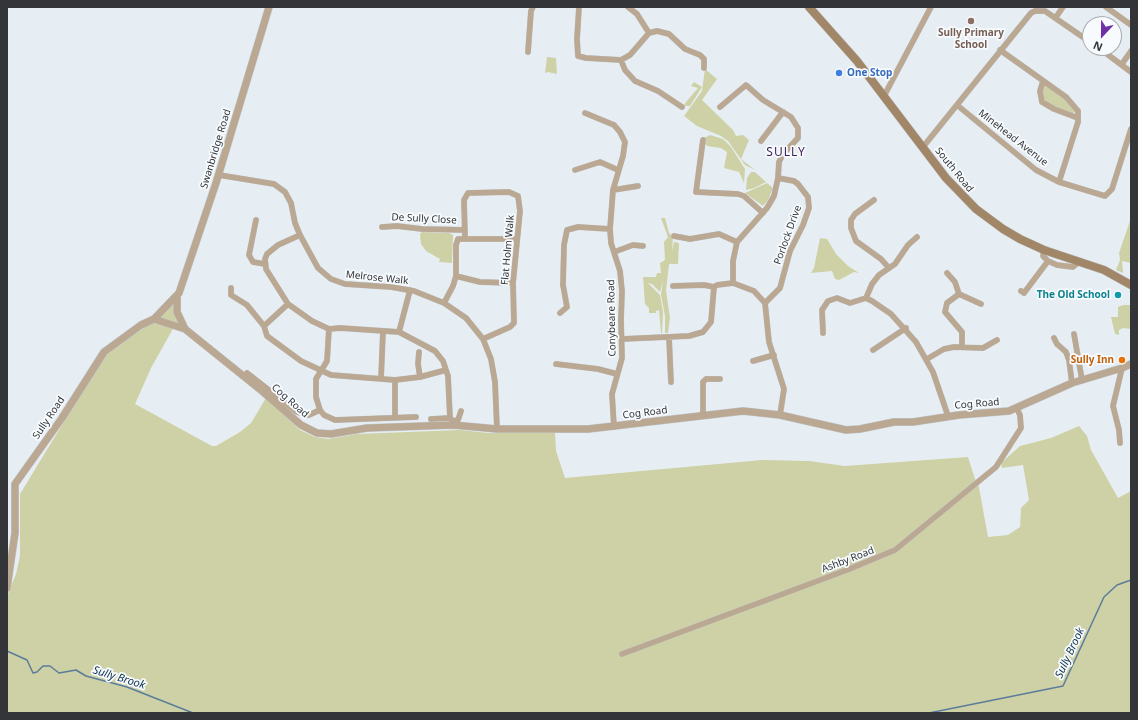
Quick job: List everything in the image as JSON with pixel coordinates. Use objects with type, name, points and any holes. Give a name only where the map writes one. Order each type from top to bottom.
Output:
[{"type":"main road","name":"South Road","points":[[809,7],[884,96],[955,188],[976,209],[1003,230],[1044,250],[1104,270],[1131,285]]},
{"type":"street","name":"Swanbridge Road","points":[[177,296],[219,175],[269,7]]},
{"type":"street","points":[[528,52],[531,11],[533,7]]},
{"type":"street","points":[[579,7],[577,39],[578,56],[586,58],[621,60],[630,55],[649,33],[657,31],[669,34],[685,49],[700,55],[704,59],[704,68]]},
{"type":"street","points":[[628,7],[637,14],[649,33]]},
{"type":"street","points":[[884,96],[931,7]]},
{"type":"street","points":[[1056,17],[1063,7]]},
{"type":"street","points":[[1106,7],[1131,24]]},
{"type":"street","points":[[923,147],[1031,13],[1035,11],[1045,11],[1056,17],[1082,36]]},
{"type":"street","points":[[1000,50],[1074,105],[1078,111],[1078,118],[1059,182]]},
{"type":"street","points":[[1122,64],[1131,51]]},
{"type":"street","points":[[1110,56],[1131,72]]},
{"type":"street","points":[[621,60],[625,70],[635,81],[658,91],[682,107]]},
{"type":"street","points":[[1043,81],[1040,92],[1042,102],[1054,109],[1078,118]]},
{"type":"street","points":[[720,107],[746,85],[763,100],[783,112],[795,122],[799,134],[795,143],[781,157],[774,196],[763,213],[737,242],[733,261],[733,283]]},
{"type":"street","name":"Minehead Avenue","points":[[956,105],[1024,161],[1059,182],[1105,196],[1109,194],[1114,184],[1131,129]]},
{"type":"street","points":[[761,141],[783,112]]},
{"type":"street","name":"Conybeare Road","points":[[585,113],[607,121],[620,132],[625,147],[613,190],[610,229],[622,282],[622,358],[617,374],[612,405],[614,427]]},
{"type":"street","points":[[703,140],[696,192],[738,194],[747,199],[763,213]]},
{"type":"street","points":[[576,170],[600,162],[618,170]]},
{"type":"street","name":"Melrose Walk","points":[[219,175],[274,184],[282,189],[290,199],[295,224],[300,235],[318,268],[331,279],[345,284],[391,287],[410,290],[444,303],[466,318],[483,339],[489,352],[495,374],[497,429]]},
{"type":"street","name":"Porlock Drive","points":[[765,303],[778,292],[782,283],[790,251],[803,225],[809,208],[808,197],[798,184],[794,181],[778,178]]},
{"type":"street","points":[[613,190],[638,186]]},
{"type":"street","name":"Flat Holm Walk","points":[[465,230],[464,200],[471,192],[509,192],[516,195],[519,200],[520,207],[513,283],[513,324],[483,339]]},
{"type":"street","points":[[874,200],[855,214],[852,220],[852,236],[856,242],[881,259],[889,268]]},
{"type":"street","points":[[256,220],[248,255],[253,262],[265,264]]},
{"type":"street","name":"De Sully Close","points":[[382,227],[397,226],[422,229],[465,230]]},
{"type":"street","points":[[560,313],[567,307],[563,285],[564,245],[567,230],[578,227],[610,229]]},
{"type":"street","points":[[465,230],[465,238]]},
{"type":"street","points":[[674,236],[690,239],[719,234],[737,242]]},
{"type":"street","points":[[300,235],[278,245],[268,254],[265,264],[276,288],[288,304],[312,321],[329,329],[340,328],[398,332],[435,351],[443,361],[450,387],[450,418]]},
{"type":"street","points":[[823,333],[822,310],[828,300],[835,298],[850,303],[866,298],[875,280],[901,257],[908,245],[917,238]]},
{"type":"street","points":[[444,303],[453,286],[456,276],[456,243],[458,239],[518,239]]},
{"type":"street","points":[[614,252],[632,245],[643,246]]},
{"type":"street","points":[[1044,250],[1043,256],[1048,261],[1068,268],[1077,266],[1080,262]]},
{"type":"street","points":[[1020,291],[1024,293],[1048,261]]},
{"type":"street","points":[[947,273],[955,282],[959,294],[981,304]]},
{"type":"street","points":[[456,276],[480,282],[513,283]]},
{"type":"street","points":[[674,286],[704,285],[714,287],[717,285],[733,283],[754,292],[765,303],[770,342],[784,389],[780,415]]},
{"type":"street","points":[[622,339],[696,335],[708,327],[713,314],[714,287]]},
{"type":"street","points":[[231,288],[231,295],[247,305],[264,326],[267,336],[301,361],[331,375],[395,380],[420,377],[446,370]]},
{"type":"street","points":[[398,332],[410,290]]},
{"type":"street","points":[[959,294],[947,303],[945,312],[962,332],[962,347]]},
{"type":"street","name":"Sully Road","points":[[7,588],[15,533],[15,484],[62,418],[104,352],[140,325],[154,319],[177,296]]},
{"type":"street","name":"Cog Road","points":[[177,296],[177,312],[185,329]]},
{"type":"street","points":[[866,298],[887,311],[906,328],[927,359],[948,416]]},
{"type":"street","points":[[264,326],[288,304]]},
{"type":"street","name":"Cog Road","points":[[154,319],[185,329],[262,391],[301,425],[317,433],[331,434],[367,428],[453,425],[497,429],[588,429],[743,411],[780,415],[846,430],[860,429],[894,422],[913,422],[948,416],[1018,409],[1072,383],[1131,364]]},
{"type":"street","points":[[873,350],[906,328]]},
{"type":"street","points":[[329,329],[327,361],[316,379],[316,397],[320,410],[329,418],[335,420],[416,417]]},
{"type":"street","points":[[381,379],[383,331]]},
{"type":"street","points":[[1074,334],[1082,380]]},
{"type":"street","points":[[669,337],[671,382]]},
{"type":"street","points":[[1054,338],[1057,344],[1066,352],[1070,360],[1072,383]]},
{"type":"street","points":[[927,359],[944,349],[962,347],[983,348],[997,340]]},
{"type":"street","points":[[419,352],[418,364],[420,377]]},
{"type":"street","points":[[753,361],[774,355]]},
{"type":"street","points":[[556,364],[598,369],[617,374]]},
{"type":"street","points":[[1120,443],[1119,430],[1113,406],[1122,368]]},
{"type":"street","points":[[247,373],[297,412],[309,415],[320,410]]},
{"type":"street","points":[[703,415],[703,382],[706,379],[720,379]]},
{"type":"street","points":[[395,380],[395,417]]},
{"type":"street","name":"Ashby Road","points":[[622,654],[847,570],[895,550],[996,467],[1021,428],[1018,409]]},
{"type":"street","points":[[430,419],[450,418],[453,421],[458,420],[461,411]]},
{"type":"green space","points":[[547,57],[556,58],[557,74],[548,72],[545,73]]},
{"type":"green space","points":[[705,69],[717,79],[702,100],[733,130],[736,136],[743,135],[749,140],[741,159],[755,170],[745,165],[728,141],[721,136],[697,126],[684,116],[702,91]]},
{"type":"green space","points":[[694,82],[702,87],[690,106],[686,106],[684,105],[698,88],[691,86]]},
{"type":"green space","points":[[1045,85],[1066,100],[1075,110],[1074,113],[1072,114],[1051,106],[1043,99],[1042,91]]},
{"type":"green space","points":[[710,135],[723,139],[731,147],[745,169],[744,183],[739,172],[724,168],[727,152],[721,148],[707,146],[704,142],[704,138]]},
{"type":"green space","points":[[751,172],[755,172],[766,182],[746,190],[747,178]]},
{"type":"green space","points":[[767,183],[773,188],[768,200],[763,206],[745,193]]},
{"type":"green space","points":[[661,218],[665,218],[669,233],[673,237],[672,251],[674,242],[679,243],[678,264],[669,264],[666,290],[670,318],[668,333],[665,333],[665,316],[661,295],[663,280],[660,292],[652,284],[648,283],[660,295],[663,312],[661,333],[659,310],[656,311],[656,313],[649,313],[649,308],[645,304],[643,277],[656,277],[657,273],[661,273],[660,263],[665,260],[664,242],[668,237]]},
{"type":"green space","points":[[1131,218],[1131,263],[1122,261],[1123,273],[1116,270],[1120,260],[1119,253]]},
{"type":"green space","points":[[422,232],[449,233],[453,235],[452,263],[439,262],[440,259],[426,251],[421,244],[420,234]]},
{"type":"green space","points":[[820,238],[827,239],[836,254],[848,266],[859,273],[854,272],[839,280],[835,279],[832,271],[811,273],[814,268]]},
{"type":"green space","points":[[174,303],[180,324],[160,318],[159,316]]},
{"type":"green space","points":[[1123,305],[1131,305],[1131,329],[1123,328],[1119,330],[1119,335],[1115,334],[1111,317],[1118,317],[1118,307]]},
{"type":"green space","points":[[154,323],[174,327],[151,368],[135,404],[212,446],[216,446],[240,432],[251,423],[266,398],[300,430],[315,437],[328,439],[357,434],[459,430],[489,433],[555,433],[556,451],[565,478],[762,460],[809,461],[845,466],[968,457],[975,479],[978,482],[988,537],[1008,535],[1020,527],[1021,508],[1029,500],[1023,465],[1002,468],[1001,463],[1020,446],[1051,438],[1079,426],[1087,436],[1091,450],[1118,498],[1131,491],[1131,713],[7,713],[7,596],[16,574],[20,556],[20,494],[104,356],[148,325]]},
{"type":"waterway","name":"Sully Brook","points":[[929,713],[1063,686],[1104,597],[1117,585],[1131,580]]},
{"type":"waterway","name":"Sully Brook","points":[[7,651],[27,660],[33,673],[37,672],[43,666],[50,666],[59,673],[76,670],[86,676],[127,687],[193,713]]},
{"type":"place","name":"Sully Primary School","points":[[971,21]]},
{"type":"place","name":"One Stop","points":[[839,73]]},
{"type":"place","name":"The Old School","points":[[1118,295]]},
{"type":"place","name":"Sully Inn","points":[[1122,360]]},
{"type":"district","name":"SULLY","points":[[786,153]]}]
